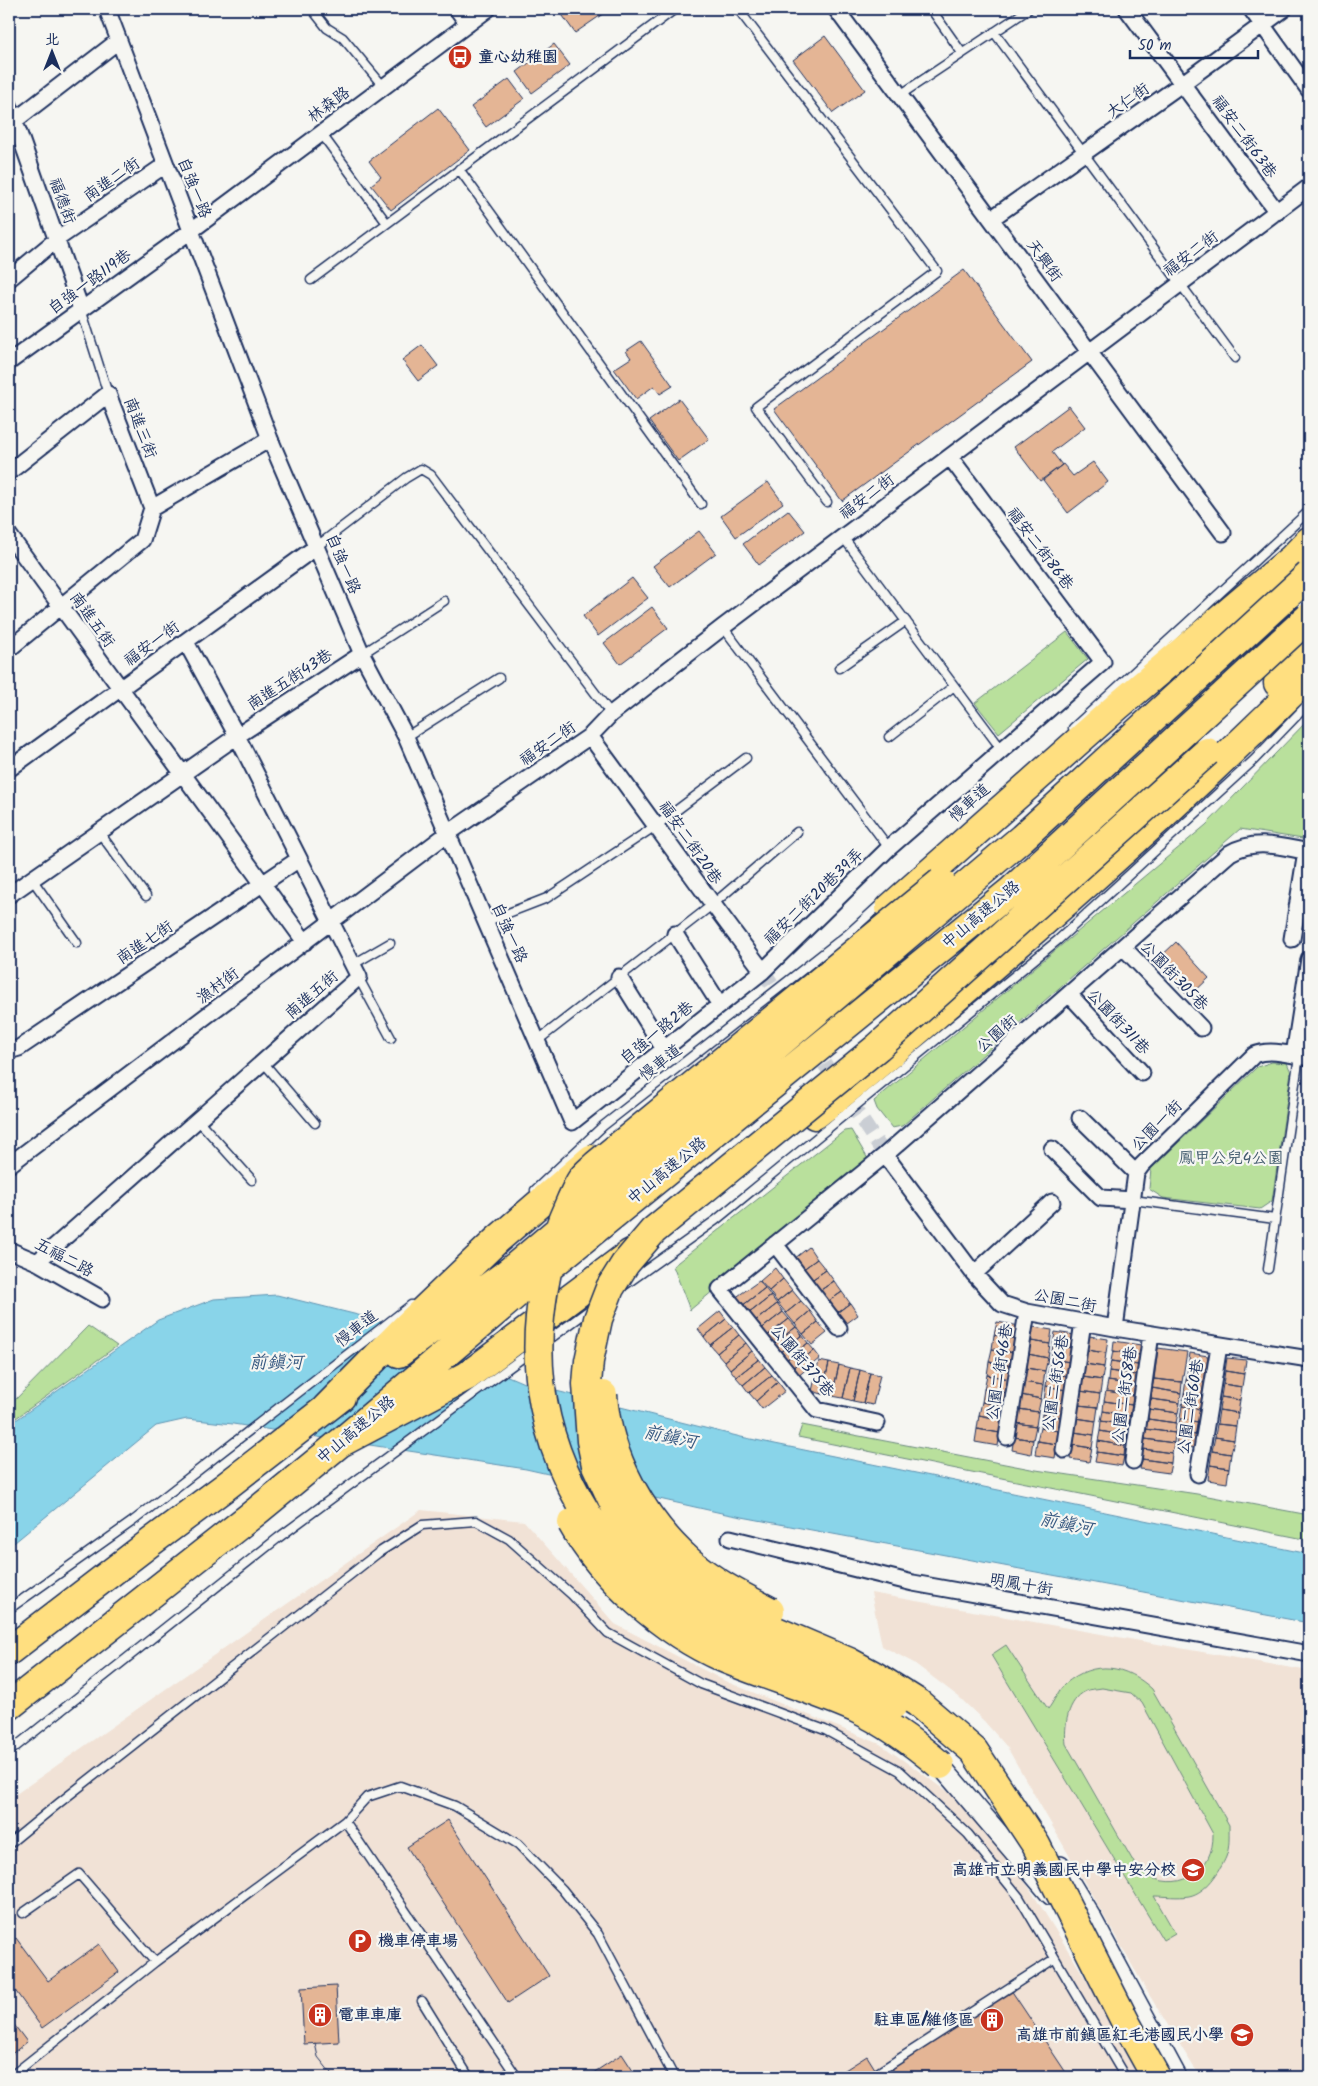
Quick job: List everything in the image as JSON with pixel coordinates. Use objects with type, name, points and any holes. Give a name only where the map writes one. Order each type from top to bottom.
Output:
[{"type":"highway","points":[[940,1765],[899,1733],[855,1708],[722,1657],[688,1639],[629,1593],[594,1558],[555,1494],[539,1457],[523,1376],[523,1350],[534,1267],[547,1231],[562,1204],[581,1180],[597,1164],[1080,766],[1237,617],[1299,568],[1309,541]]},
{"type":"highway","points":[[326,1408],[407,1326],[497,1240],[611,1142],[773,1011],[1119,705],[1299,568]]},
{"type":"highway","name":"中山高速公路","points":[[9,1651],[225,1488],[326,1408],[510,1271],[1007,850],[1299,568]]},
{"type":"highway","name":"中山高速公路","points":[[9,1706],[257,1511],[521,1290],[1012,890],[1309,617]]},
{"type":"highway","points":[[1156,2077],[1126,2023],[1036,1845],[974,1751],[918,1703],[875,1676],[849,1662],[720,1607],[677,1580],[652,1558],[617,1510],[600,1476],[593,1449],[587,1405],[589,1361],[598,1318],[610,1288],[625,1264],[653,1231],[878,1047],[1207,752],[1309,652]]},
{"type":"highway","points":[[340,1443],[467,1376],[507,1359],[630,1254],[723,1186],[871,1071],[1068,901],[1247,737],[1309,676]]},
{"type":"highway","points":[[581,1180],[563,1217],[549,1267],[541,1305],[538,1333],[539,1378],[544,1408],[556,1451],[566,1476],[597,1530],[633,1572],[686,1613],[708,1625],[901,1708],[934,1733],[952,1750],[971,1774],[1027,1858],[1143,2077]]},
{"type":"highway","points":[[663,1222],[629,1275],[617,1302],[604,1357],[605,1413],[618,1458],[632,1489],[661,1530],[690,1562],[741,1596],[884,1663],[918,1685],[945,1707],[995,1758]]},
{"type":"street","name":"自強一路","points":[[106,9],[165,165],[192,230],[270,439],[362,654],[406,737],[572,1122]]},
{"type":"street","points":[[457,9],[468,24]]},
{"type":"street","name":"林森路","points":[[192,230],[488,9]]},
{"type":"street","name":"天興街","points":[[836,9],[1224,533]]},
{"type":"street","name":"福安二街63巷","points":[[1127,9],[1184,83],[1277,212]]},
{"type":"street","points":[[1251,9],[1309,90]]},
{"type":"street","name":"大仁街","points":[[991,219],[1184,83],[1284,9]]},
{"type":"street","points":[[12,123],[118,41]]},
{"type":"street","name":"福德街","points":[[9,105],[12,123],[57,239],[81,309]]},
{"type":"street","name":"南進二街","points":[[9,279],[57,239],[165,165]]},
{"type":"street","name":"福安二街","points":[[447,834],[590,736],[610,714],[722,627],[1309,187]]},
{"type":"street","name":"自強一路119巷","points":[[9,362],[192,230]]},
{"type":"street","name":"南進三街","points":[[9,472],[108,394],[152,508]]},
{"type":"street","points":[[9,649],[142,540],[152,508],[270,439]]},
{"type":"street","name":"福安二街86巷","points":[[950,457],[1103,662]]},
{"type":"street","name":"南進五街","points":[[9,535],[305,942]]},
{"type":"street","name":"福安一街","points":[[9,770],[316,547]]},
{"type":"street","name":"南進五街","points":[[37,1262],[358,978],[237,736],[186,642]]},
{"type":"street","name":"南進五街43巷","points":[[237,736],[362,654]]},
{"type":"street","name":"福安二街20巷39弄","points":[[763,971],[889,848],[1103,662]]},
{"type":"street","points":[[9,895],[237,736]]},
{"type":"street","name":"福安二街20巷","points":[[590,736],[712,905],[763,971]]},
{"type":"street","name":"漁村街","points":[[9,1165],[447,834]]},
{"type":"street","name":"公園街","points":[[720,1288],[885,1155],[1230,854],[1240,847],[1254,844],[1308,852]]},
{"type":"street","points":[[1292,939],[1308,852]]},
{"type":"street","name":"南進七街","points":[[9,1051],[19,1048],[264,885],[299,859]]},
{"type":"street","points":[[675,934],[720,1005]]},
{"type":"street","name":"公園街305巷","points":[[1122,948],[1201,1028]]},
{"type":"street","points":[[1301,1056],[1309,959]]},
{"type":"street","name":"自強一路2巷","points":[[572,1122],[763,971]]},
{"type":"street","points":[[619,977],[664,1049]]},
{"type":"street","name":"公園街311巷","points":[[1069,994],[1142,1073]]},
{"type":"street","name":"公園一街","points":[[1115,1328],[1136,1173],[1142,1164],[1254,1055],[1261,1052],[1301,1056]]},
{"type":"street","points":[[1080,1118],[1136,1173]]},
{"type":"street","points":[[1052,1149],[1102,1198],[1132,1200]]},
{"type":"street","name":"公園二街","points":[[885,1155],[974,1274],[1002,1304],[1027,1312],[1115,1328],[1309,1359]]},
{"type":"street","points":[[974,1274],[1052,1202]]},
{"type":"street","points":[[775,1244],[840,1328]]},
{"type":"street","name":"五福二路","points":[[9,1250],[37,1262],[102,1299]]},
{"type":"street","name":"公園街375巷","points":[[720,1288],[817,1410],[877,1423]]},
{"type":"street","name":"公園二街46巷","points":[[1007,1437],[1027,1312]]},
{"type":"street","name":"公園二街56巷","points":[[1064,1450],[1083,1322]]},
{"type":"street","name":"公園二街58巷","points":[[1133,1461],[1151,1334]]},
{"type":"street","name":"公園二街60巷","points":[[1198,1474],[1219,1346]]},
{"type":"street","name":"明鳳十街","points":[[730,1538],[912,1583],[1309,1654]]},
{"type":"street","points":[[995,1758],[1092,1919],[1177,2077]]},
{"type":"street","points":[[940,1765],[1046,1887],[1166,2077]]},
{"type":"lane","points":[[312,9],[327,28],[343,38],[383,86]]},
{"type":"lane","points":[[312,280],[386,222],[676,9]]},
{"type":"lane","points":[[738,9],[937,271],[756,408],[827,502]]},
{"type":"lane","points":[[931,9],[962,53]]},
{"type":"lane","points":[[900,95],[1029,9]]},
{"type":"lane","points":[[994,32],[1235,358]]},
{"type":"lane","points":[[321,133],[386,222]]},
{"type":"lane","points":[[459,169],[702,504]]},
{"type":"lane","points":[[81,309],[108,394]]},
{"type":"lane","points":[[316,547],[406,478],[421,469],[431,475],[610,714]]},
{"type":"lane","points":[[1068,732],[1309,511]]},
{"type":"lane","points":[[843,537],[1002,750]]},
{"type":"lane","points":[[362,654],[444,601]]},
{"type":"lane","points":[[839,668],[906,621]]},
{"type":"lane","points":[[722,627],[889,848]]},
{"type":"lane","points":[[406,737],[499,678]]},
{"type":"lane","points":[[889,737],[954,686]]},
{"type":"lane","points":[[9,1752],[507,1359],[716,1220],[1058,940],[1254,760],[1309,703]]},
{"type":"lane","points":[[485,922],[547,898],[656,825],[746,758]]},
{"type":"lane","points":[[99,832],[146,896]]},
{"type":"lane","points":[[537,1041],[712,905],[797,832]]},
{"type":"lane","points":[[32,879],[77,944]]},
{"type":"lane","name":"慢車道","points":[[532,1192],[603,1126],[848,934],[892,893]]},
{"type":"lane","points":[[390,943],[354,969],[391,1038]]},
{"type":"lane","points":[[1268,1269],[1301,1056]]},
{"type":"lane","points":[[263,1062],[315,1123]]},
{"type":"lane","points":[[198,1120],[252,1180]]},
{"type":"lane","points":[[1132,1200],[1276,1219]]},
{"type":"lane","name":"慢車道","points":[[9,1609],[133,1521],[418,1299]]},
{"type":"lane","points":[[9,1844],[66,1797],[378,1553],[422,1525],[476,1521],[509,1539],[572,1595],[608,1633],[701,1684],[825,1730],[900,1771],[968,1834],[1019,1897],[1125,2077]]},
{"type":"lane","points":[[10,2077],[155,1962],[345,1821],[368,1797],[400,1786],[455,1806],[518,1844],[562,1888],[598,1934],[674,2077]]},
{"type":"lane","points":[[345,1821],[518,2077]]},
{"type":"lane","points":[[23,1913],[79,1874],[155,1962]]},
{"type":"lane","points":[[870,2077],[1054,1959]]},
{"type":"lane","points":[[422,2002],[470,2077]]},
{"type":"shaded area","points":[[421,1510],[524,1521],[615,1624],[725,1681],[880,1744],[960,1800],[1028,1886],[1147,2077],[9,2077],[9,1799]]},
{"type":"shaded area","name":"高雄市立明義國民中學中安分校","points":[[871,1593],[1309,1671],[1309,2077],[1200,2077],[1148,1993],[1007,1747],[959,1697],[914,1663],[882,1646]]},
{"type":"green space","points":[[1067,632],[1088,659],[999,733],[975,703]]},
{"type":"green space","points":[[1309,719],[1309,840],[1240,829],[902,1126],[892,1128],[877,1109],[874,1101],[1206,825]]},
{"type":"green space","name":"鳳甲公兒4公園","points":[[1272,1062],[1287,1063],[1291,1072],[1272,1201],[1260,1209],[1163,1198],[1149,1189],[1151,1169],[1257,1067]]},
{"type":"green space","points":[[851,1130],[868,1159],[864,1166],[690,1310],[673,1266],[844,1131]]},
{"type":"green space","points":[[88,1326],[117,1346],[9,1423],[9,1406]]},
{"type":"green space","points":[[802,1425],[1036,1470],[1197,1494],[1309,1515],[1309,1540],[798,1437]]},
{"type":"green space","points":[[1006,1645],[1048,1709],[1065,1684],[1076,1676],[1098,1668],[1121,1670],[1142,1681],[1152,1689],[1229,1825],[1229,1845],[1226,1857],[1220,1869],[1207,1886],[1189,1896],[1154,1896],[1175,1933],[1163,1940],[991,1655]],"holes":[[[1102,1688],[1131,1693],[1142,1703],[1213,1834],[1212,1847],[1202,1867],[1185,1879],[1174,1882],[1162,1881],[1148,1876],[1137,1868],[1066,1744],[1068,1714],[1080,1695],[1088,1690]]]},
{"type":"water","name":"前鎮河","points":[[277,1295],[374,1319],[524,1383],[741,1437],[1309,1554],[1309,1623],[726,1514],[526,1469],[233,1424],[187,1419],[156,1426],[9,1547],[9,1425],[158,1320],[214,1299]]},
{"type":"building","points":[[558,9],[610,9],[575,33]]},
{"type":"building","points":[[825,36],[865,90],[833,113],[793,60]]},
{"type":"building","points":[[554,44],[570,65],[532,93],[517,72]]},
{"type":"building","points":[[509,79],[524,99],[486,127],[471,107]]},
{"type":"building","points":[[438,108],[470,150],[391,210],[371,185],[381,177],[369,161]]},
{"type":"building","points":[[964,270],[1032,362],[842,501],[774,409]]},
{"type":"building","points":[[641,341],[673,386],[660,394],[654,386],[636,399],[614,369],[631,358],[626,351]]},
{"type":"building","points":[[422,345],[438,366],[418,381],[402,360]]},
{"type":"building","points":[[679,399],[709,439],[678,461],[649,421]]},
{"type":"building","points":[[1069,406],[1085,427],[1052,452],[1062,465],[1040,481],[1014,447]]},
{"type":"building","points":[[1093,462],[1108,482],[1068,513],[1043,480],[1063,464],[1073,476]]},
{"type":"building","points":[[768,482],[783,503],[736,537],[721,516]]},
{"type":"building","points":[[788,510],[805,531],[759,565],[743,544]]},
{"type":"building","points":[[699,531],[716,553],[670,587],[653,566]]},
{"type":"building","points":[[632,578],[648,598],[598,636],[583,616]]},
{"type":"building","points":[[652,607],[668,628],[620,664],[604,643]]},
{"type":"building","points":[[1176,942],[1209,978],[1189,997],[1156,961]]},
{"type":"building","points":[[809,1247],[817,1259],[802,1270],[794,1259]]},
{"type":"building","points":[[817,1259],[826,1270],[810,1281],[802,1270]]},
{"type":"building","points":[[775,1268],[783,1279],[769,1291],[760,1281]]},
{"type":"building","points":[[826,1270],[834,1281],[818,1292],[810,1281]]},
{"type":"building","points":[[783,1279],[792,1290],[777,1302],[769,1291]]},
{"type":"building","points":[[759,1281],[765,1288],[742,1306],[735,1298]]},
{"type":"building","points":[[834,1281],[842,1292],[826,1303],[818,1292]]},
{"type":"building","points":[[765,1288],[771,1296],[748,1314],[742,1306]]},
{"type":"building","points":[[792,1290],[801,1301],[786,1313],[777,1302]]},
{"type":"building","points":[[842,1292],[850,1303],[834,1315],[826,1303]]},
{"type":"building","points":[[771,1296],[777,1304],[754,1322],[748,1314]]},
{"type":"building","points":[[801,1301],[810,1311],[795,1324],[786,1313]]},
{"type":"building","points":[[850,1303],[858,1315],[843,1326],[834,1315]]},
{"type":"building","points":[[777,1304],[783,1312],[760,1330],[754,1322]]},
{"type":"building","points":[[720,1311],[726,1319],[704,1337],[698,1329]]},
{"type":"building","points":[[810,1311],[818,1322],[803,1334],[795,1324]]},
{"type":"building","points":[[783,1312],[789,1319],[766,1337],[760,1330]]},
{"type":"building","points":[[726,1319],[733,1327],[710,1345],[704,1337]]},
{"type":"building","points":[[789,1319],[796,1327],[772,1345],[766,1337]]},
{"type":"building","points":[[818,1322],[827,1333],[812,1345],[803,1334]]},
{"type":"building","points":[[997,1322],[1020,1326],[1017,1339],[994,1335]]},
{"type":"building","points":[[733,1327],[739,1335],[717,1353],[710,1345]]},
{"type":"building","points":[[796,1327],[802,1335],[779,1353],[772,1345]]},
{"type":"building","points":[[1033,1327],[1052,1330],[1050,1344],[1031,1341]]},
{"type":"building","points":[[1055,1332],[1075,1335],[1072,1348],[1053,1345]]},
{"type":"building","points":[[739,1335],[746,1343],[724,1361],[717,1353]]},
{"type":"building","points":[[802,1335],[808,1343],[785,1361],[779,1353]]},
{"type":"building","points":[[994,1335],[1017,1339],[1015,1353],[992,1349]]},
{"type":"building","points":[[1089,1336],[1108,1339],[1106,1353],[1087,1350]]},
{"type":"building","points":[[1031,1341],[1050,1344],[1048,1358],[1028,1354]]},
{"type":"building","points":[[1114,1341],[1141,1345],[1140,1355],[1113,1351]]},
{"type":"building","points":[[746,1343],[752,1351],[730,1369],[724,1361]]},
{"type":"building","points":[[808,1343],[814,1350],[791,1369],[785,1361]]},
{"type":"building","points":[[1053,1345],[1072,1348],[1070,1362],[1051,1359]]},
{"type":"building","points":[[1158,1348],[1187,1352],[1182,1382],[1154,1379]]},
{"type":"building","points":[[992,1349],[1015,1353],[1013,1366],[989,1362]]},
{"type":"building","points":[[814,1350],[820,1358],[797,1377],[791,1369]]},
{"type":"building","points":[[1087,1350],[1106,1353],[1104,1367],[1085,1364]]},
{"type":"building","points":[[752,1351],[759,1359],[736,1377],[730,1369]]},
{"type":"building","points":[[1113,1351],[1140,1355],[1138,1365],[1111,1361]]},
{"type":"building","points":[[1190,1353],[1208,1356],[1206,1369],[1188,1367]]},
{"type":"building","points":[[1028,1354],[1048,1358],[1045,1371],[1026,1368]]},
{"type":"building","points":[[1227,1358],[1246,1360],[1244,1374],[1225,1371]]},
{"type":"building","points":[[759,1359],[765,1367],[743,1385],[736,1377]]},
{"type":"building","points":[[1051,1359],[1070,1362],[1068,1376],[1048,1373]]},
{"type":"building","points":[[819,1361],[829,1363],[822,1394],[812,1391]]},
{"type":"building","points":[[1111,1361],[1138,1365],[1136,1375],[1109,1371]]},
{"type":"building","points":[[989,1362],[1013,1366],[1010,1379],[987,1375]]},
{"type":"building","points":[[829,1363],[839,1365],[832,1396],[822,1394]]},
{"type":"building","points":[[1085,1364],[1104,1367],[1102,1380],[1083,1377]]},
{"type":"building","points":[[839,1365],[850,1368],[843,1398],[832,1396]]},
{"type":"building","points":[[765,1367],[772,1375],[749,1393],[743,1385]]},
{"type":"building","points":[[1188,1367],[1206,1369],[1204,1382],[1186,1380]]},
{"type":"building","points":[[850,1368],[860,1370],[853,1401],[843,1398]]},
{"type":"building","points":[[1026,1368],[1045,1371],[1043,1385],[1023,1382]]},
{"type":"building","points":[[860,1370],[870,1373],[863,1403],[853,1401]]},
{"type":"building","points":[[1109,1371],[1136,1375],[1135,1385],[1108,1381]]},
{"type":"building","points":[[1225,1371],[1244,1374],[1242,1387],[1223,1384]]},
{"type":"building","points":[[870,1373],[880,1375],[873,1405],[863,1403]]},
{"type":"building","points":[[1048,1373],[1068,1376],[1066,1390],[1046,1386]]},
{"type":"building","points":[[772,1375],[778,1382],[756,1401],[749,1393]]},
{"type":"building","points":[[987,1375],[1010,1379],[1008,1393],[984,1389]]},
{"type":"building","points":[[1083,1377],[1102,1380],[1100,1394],[1080,1391]]},
{"type":"building","points":[[1154,1379],[1182,1382],[1181,1393],[1152,1388]]},
{"type":"building","points":[[1186,1380],[1204,1382],[1202,1395],[1184,1393]]},
{"type":"building","points":[[1108,1381],[1135,1385],[1133,1395],[1106,1391]]},
{"type":"building","points":[[778,1382],[785,1391],[762,1409],[756,1401]]},
{"type":"building","points":[[1023,1382],[1043,1385],[1041,1399],[1021,1395]]},
{"type":"building","points":[[1223,1384],[1242,1387],[1240,1400],[1221,1397]]},
{"type":"building","points":[[1046,1386],[1066,1390],[1064,1403],[1044,1400]]},
{"type":"building","points":[[1152,1388],[1181,1393],[1180,1403],[1151,1399]]},
{"type":"building","points":[[984,1389],[1008,1393],[1005,1406],[982,1402]]},
{"type":"building","points":[[1080,1391],[1100,1394],[1098,1407],[1078,1405]]},
{"type":"building","points":[[1106,1391],[1133,1395],[1132,1405],[1104,1401]]},
{"type":"building","points":[[1184,1393],[1202,1395],[1200,1409],[1182,1406]]},
{"type":"building","points":[[1021,1395],[1041,1399],[1038,1412],[1019,1409]]},
{"type":"building","points":[[1221,1397],[1240,1400],[1238,1413],[1219,1410]]},
{"type":"building","points":[[1151,1399],[1180,1403],[1178,1413],[1149,1409]]},
{"type":"building","points":[[1044,1400],[1064,1403],[1061,1417],[1042,1414]]},
{"type":"building","points":[[1104,1401],[1132,1405],[1130,1416],[1103,1411]]},
{"type":"building","points":[[982,1402],[1005,1406],[1003,1420],[979,1415]]},
{"type":"building","points":[[1078,1405],[1098,1407],[1096,1421],[1076,1418]]},
{"type":"building","points":[[1182,1406],[1200,1409],[1198,1422],[1180,1419]]},
{"type":"building","points":[[1019,1409],[1038,1412],[1036,1426],[1016,1423]]},
{"type":"building","points":[[1149,1409],[1178,1413],[1176,1423],[1148,1419]]},
{"type":"building","points":[[1219,1410],[1238,1413],[1236,1426],[1217,1424]]},
{"type":"building","points":[[1103,1411],[1130,1416],[1128,1425],[1101,1421]]},
{"type":"building","points":[[1042,1414],[1061,1417],[1059,1431],[1040,1428]]},
{"type":"building","points":[[979,1415],[1003,1420],[1000,1433],[977,1429]]},
{"type":"building","points":[[1076,1418],[1096,1421],[1094,1435],[1074,1432]]},
{"type":"building","points":[[1148,1419],[1176,1423],[1175,1433],[1146,1429]]},
{"type":"building","points":[[1180,1419],[1198,1422],[1196,1435],[1178,1432]]},
{"type":"building","points":[[1101,1421],[1128,1425],[1127,1436],[1100,1431]]},
{"type":"building","points":[[1016,1423],[1036,1426],[1033,1440],[1014,1437]]},
{"type":"building","points":[[1217,1424],[1236,1426],[1234,1440],[1215,1437]]},
{"type":"building","points":[[1040,1428],[1059,1431],[1057,1444],[1037,1441]]},
{"type":"building","points":[[977,1429],[1000,1433],[998,1446],[975,1442]]},
{"type":"building","points":[[1146,1429],[1175,1433],[1174,1443],[1145,1439]]},
{"type":"building","points":[[1100,1431],[1127,1436],[1125,1446],[1098,1441]]},
{"type":"building","points":[[1074,1432],[1094,1435],[1092,1448],[1072,1445]]},
{"type":"building","points":[[1178,1432],[1196,1435],[1194,1448],[1176,1445]]},
{"type":"building","points":[[1014,1437],[1033,1440],[1031,1454],[1012,1450]]},
{"type":"building","points":[[1215,1437],[1234,1440],[1231,1454],[1212,1451]]},
{"type":"building","points":[[1145,1439],[1174,1443],[1172,1453],[1143,1449]]},
{"type":"building","points":[[1037,1441],[1057,1444],[1055,1458],[1035,1455]]},
{"type":"building","points":[[1098,1441],[1125,1446],[1124,1456],[1097,1452]]},
{"type":"building","points":[[1072,1445],[1092,1448],[1089,1462],[1070,1459]]},
{"type":"building","points":[[1143,1449],[1172,1453],[1171,1463],[1142,1459]]},
{"type":"building","points":[[1212,1451],[1231,1454],[1229,1468],[1210,1465]]},
{"type":"building","points":[[1097,1452],[1124,1456],[1122,1466],[1095,1462]]},
{"type":"building","points":[[1142,1459],[1171,1463],[1169,1473],[1140,1469]]},
{"type":"building","points":[[1210,1465],[1229,1468],[1227,1483],[1208,1480]]},
{"type":"building","points":[[448,1820],[549,1976],[508,2003],[407,1847]]},
{"type":"building","points":[[16,1938],[48,1981],[99,1944],[119,1972],[42,2028],[9,1982],[9,1943]]},
{"type":"building","name":"駐車區/維修區","points":[[1007,1984],[1069,2077],[834,2077],[867,2056],[877,2072]]},
{"type":"building","name":"電車車庫","points":[[336,1986],[339,2042],[304,2044],[301,1988]]},
{"type":"building","points":[[9,2018],[27,2042],[9,2056]]},
{"type":"building","points":[[622,2054],[637,2077],[587,2077]]},
{"type":"tunnel","points":[[763,971],[791,1013]]},
{"type":"tunnel","points":[[812,1045],[885,1155]]},
{"type":"tram line","points":[[315,2043],[318,2057],[334,2077]]},
{"type":"place","name":"童心幼稚園","points":[[460,57]]},
{"type":"place","name":"高雄市立明義國民中學中安分校","points":[[1193,1870]]},
{"type":"place","name":"機車停車場","points":[[360,1941]]},
{"type":"place","name":"電車車庫","points":[[320,2015]]},
{"type":"place","name":"駐車區/維修區","points":[[992,2020]]},
{"type":"place","name":"高雄市前鎮區紅毛港國民小學","points":[[1242,2035]]}]
